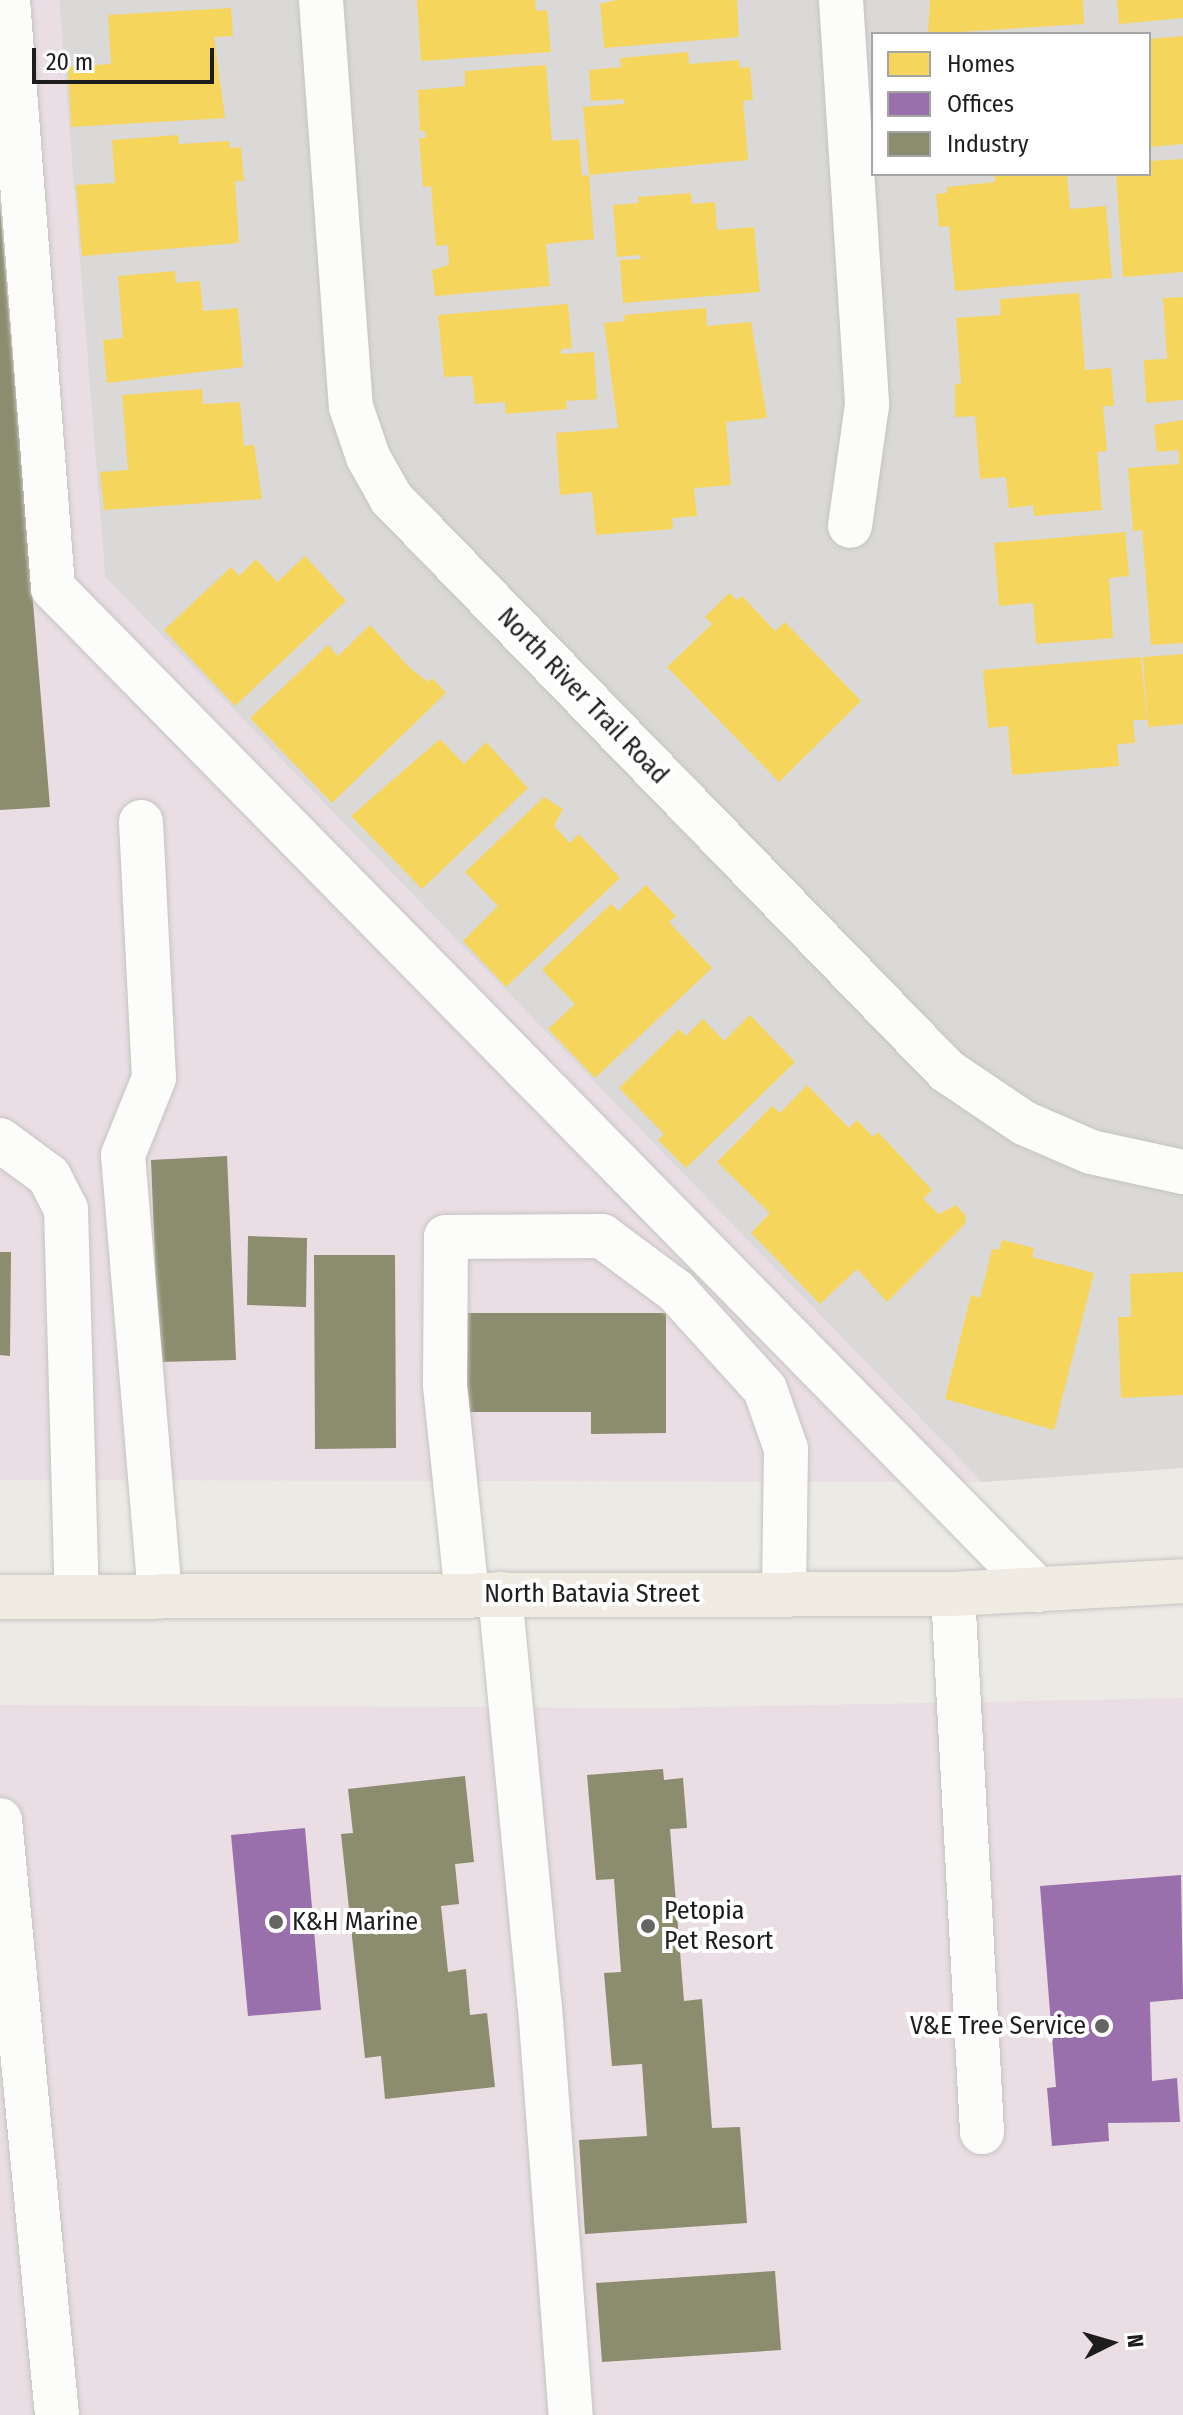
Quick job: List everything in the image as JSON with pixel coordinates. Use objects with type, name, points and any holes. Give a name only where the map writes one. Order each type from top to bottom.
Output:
[{"type":"main road","name":"North Batavia Street","points":[[0,1597],[953,1594],[1183,1581]]},
{"type":"street","points":[[8,0],[53,588],[1038,1590]]},
{"type":"street","name":"North River Trail Road","points":[[321,0],[351,407],[368,457],[391,498],[947,1071],[1024,1123],[1091,1152],[1183,1172]]},
{"type":"street","points":[[841,0],[867,405],[850,526]]},
{"type":"street","points":[[141,822],[154,1078],[123,1155],[160,1596]]},
{"type":"street","points":[[0,1140],[49,1176],[66,1209],[77,1597]]},
{"type":"street","points":[[571,2415],[540,2007],[483,1595],[445,1384],[446,1237],[602,1236],[676,1291],[765,1389],[786,1449],[784,1593]]},
{"type":"street","points":[[953,1594],[982,2132]]},
{"type":"street","points":[[0,1820],[57,2415]]},
{"type":"shaded area","points":[[0,0],[59,0],[105,577],[982,1482],[0,1480]]},
{"type":"shaded area","points":[[59,0],[1183,0],[1183,1468],[982,1482],[105,577]]},
{"type":"shaded area","points":[[1183,1698],[1183,2415],[0,2415],[0,1705],[656,1708]]},
{"type":"building: Homes","points":[[417,0],[535,0],[536,11],[547,10],[551,52],[421,61]]},
{"type":"building: Homes","points":[[617,0],[737,0],[739,37],[604,48],[600,4]]},
{"type":"building: Homes","points":[[930,0],[1083,0],[1084,24],[928,32]]},
{"type":"building: Homes","points":[[1117,0],[1183,0],[1183,18],[1119,24]]},
{"type":"building: Homes","points":[[231,8],[233,36],[214,37],[225,118],[71,127],[68,67],[111,64],[108,15]]},
{"type":"building: Homes","points":[[1183,36],[1183,144],[1151,147],[1151,39]]},
{"type":"building: Homes","points":[[688,52],[689,64],[739,60],[740,68],[750,67],[753,100],[743,101],[748,160],[589,175],[583,107],[624,104],[624,99],[591,101],[589,70],[621,67],[620,58]]},
{"type":"building: Homes","points":[[546,65],[552,141],[579,139],[582,176],[589,175],[594,239],[546,244],[550,286],[435,296],[432,270],[449,265],[448,245],[436,246],[431,186],[423,187],[419,138],[426,138],[425,131],[420,131],[418,90],[465,86],[465,71]]},
{"type":"building: Homes","points":[[178,135],[179,144],[229,141],[230,148],[241,147],[244,181],[235,181],[239,243],[82,256],[76,185],[115,183],[112,140]]},
{"type":"building: Homes","points":[[1183,159],[1183,272],[1123,277],[1116,176],[1151,176],[1151,161]]},
{"type":"building: Homes","points":[[994,176],[1067,176],[1070,209],[1106,206],[1112,278],[955,291],[949,226],[939,227],[936,194],[947,193],[947,187],[995,182]]},
{"type":"building: Homes","points":[[691,193],[692,204],[715,202],[717,230],[754,227],[760,292],[623,303],[620,260],[641,259],[640,255],[617,257],[613,205],[639,203],[638,197]]},
{"type":"building: Homes","points":[[175,271],[176,283],[200,281],[203,311],[238,308],[243,367],[107,383],[103,340],[123,338],[118,276]]},
{"type":"building: Homes","points":[[1079,293],[1085,370],[1111,368],[1114,406],[1103,406],[1107,451],[1097,452],[1102,510],[1034,516],[1033,505],[1009,508],[1006,477],[980,479],[975,416],[955,417],[955,384],[961,384],[956,318],[1001,315],[1000,299]]},
{"type":"building: Homes","points":[[1183,297],[1183,400],[1146,403],[1144,360],[1167,359],[1163,298]]},
{"type":"building: Homes","points":[[568,304],[572,348],[561,349],[561,354],[594,352],[597,399],[566,401],[567,409],[506,414],[505,402],[475,404],[472,376],[444,377],[438,315]]},
{"type":"building: Homes","points":[[706,308],[707,326],[751,322],[767,418],[726,422],[731,485],[694,488],[697,516],[672,518],[673,529],[596,535],[592,492],[560,495],[556,433],[618,428],[604,323],[625,321],[624,315]]},
{"type":"building: Homes","points":[[202,389],[203,404],[240,402],[244,446],[254,445],[262,499],[104,510],[100,472],[128,470],[122,395]]},
{"type":"building: Homes","points":[[1183,420],[1183,643],[1151,645],[1142,530],[1133,531],[1128,468],[1179,464],[1178,450],[1157,452],[1154,425]]},
{"type":"building: Homes","points":[[1125,532],[1129,576],[1109,578],[1113,638],[1036,644],[1033,603],[999,606],[994,543]]},
{"type":"building: Homes","points":[[305,556],[346,601],[235,706],[164,630],[231,567],[239,576],[256,559],[277,582]]},
{"type":"building: Homes","points":[[729,593],[737,600],[742,596],[775,631],[785,622],[861,701],[779,782],[667,667],[712,624],[705,617]]},
{"type":"building: Homes","points":[[370,625],[411,669],[428,682],[432,678],[446,693],[332,803],[250,718],[328,645],[338,656]]},
{"type":"building: Homes","points":[[1183,654],[1183,724],[1148,727],[1143,657]]},
{"type":"building: Homes","points":[[1141,657],[1147,720],[1133,720],[1135,743],[1117,744],[1119,766],[1012,775],[1008,726],[988,728],[983,670]]},
{"type":"building: Homes","points":[[440,739],[464,764],[486,742],[528,788],[422,889],[351,816]]},
{"type":"building: Homes","points":[[544,797],[563,809],[554,826],[570,843],[579,834],[620,878],[506,987],[463,941],[498,906],[465,872]]},
{"type":"building: Homes","points":[[646,885],[676,916],[669,922],[712,968],[595,1078],[548,1029],[575,1004],[542,970],[611,904],[618,911]]},
{"type":"building: Homes","points":[[750,1015],[795,1062],[686,1168],[658,1140],[664,1134],[619,1088],[679,1029],[686,1036],[703,1019],[724,1041]]},
{"type":"building: Homes","points":[[807,1085],[849,1128],[857,1120],[873,1137],[878,1132],[932,1190],[923,1199],[939,1214],[956,1205],[966,1216],[965,1224],[887,1302],[857,1269],[820,1304],[751,1233],[770,1213],[717,1162],[772,1106],[780,1113]]},
{"type":"building: Homes","points":[[1002,1240],[1034,1248],[1032,1257],[1094,1273],[1054,1430],[945,1399],[971,1295],[980,1298],[992,1249],[999,1250]]},
{"type":"building: Homes","points":[[1183,1272],[1183,1395],[1121,1398],[1118,1317],[1131,1317],[1130,1274]]},
{"type":"building: Offices","name":"K&H Marine","points":[[305,1828],[321,2010],[248,2016],[231,1835]]},
{"type":"building: Offices","name":"V&E Tree Service","points":[[1181,1875],[1183,1999],[1150,2002],[1152,2081],[1177,2078],[1180,2122],[1108,2123],[1109,2141],[1052,2146],[1047,2088],[1056,2087],[1040,1886]]},
{"type":"building: Industry","points":[[0,205],[50,807],[0,810]]},
{"type":"building: Industry","points":[[227,1156],[236,1360],[159,1362],[151,1160]]},
{"type":"building: Industry","points":[[248,1236],[307,1238],[306,1307],[247,1305]]},
{"type":"building: Industry","points":[[0,1252],[11,1252],[10,1356],[0,1355]]},
{"type":"building: Industry","points":[[314,1255],[395,1255],[396,1448],[315,1449]]},
{"type":"building: Industry","points":[[464,1313],[666,1313],[666,1433],[591,1434],[591,1412],[465,1412]]},
{"type":"building: Industry","points":[[663,1769],[664,1780],[683,1778],[687,1828],[670,1829],[684,2001],[702,1999],[712,2128],[740,2127],[747,2223],[585,2234],[579,2140],[647,2136],[642,2064],[612,2066],[604,1973],[621,1972],[614,1879],[596,1880],[587,1775]]},
{"type":"building: Industry","points":[[465,1776],[474,1862],[455,1864],[459,1904],[441,1906],[448,1972],[466,1969],[470,2015],[487,2013],[495,2087],[385,2099],[381,2056],[365,2058],[341,1834],[353,1833],[348,1789]]},
{"type":"building: Industry","points":[[775,2271],[781,2350],[602,2362],[596,2283]]},
{"type":"place","name":"K&H Marine","points":[[276,1922]]},
{"type":"place","name":"Petopia Pet Resort","points":[[648,1926]]},
{"type":"place","name":"V&E Tree Service","points":[[1102,2026]]}]
